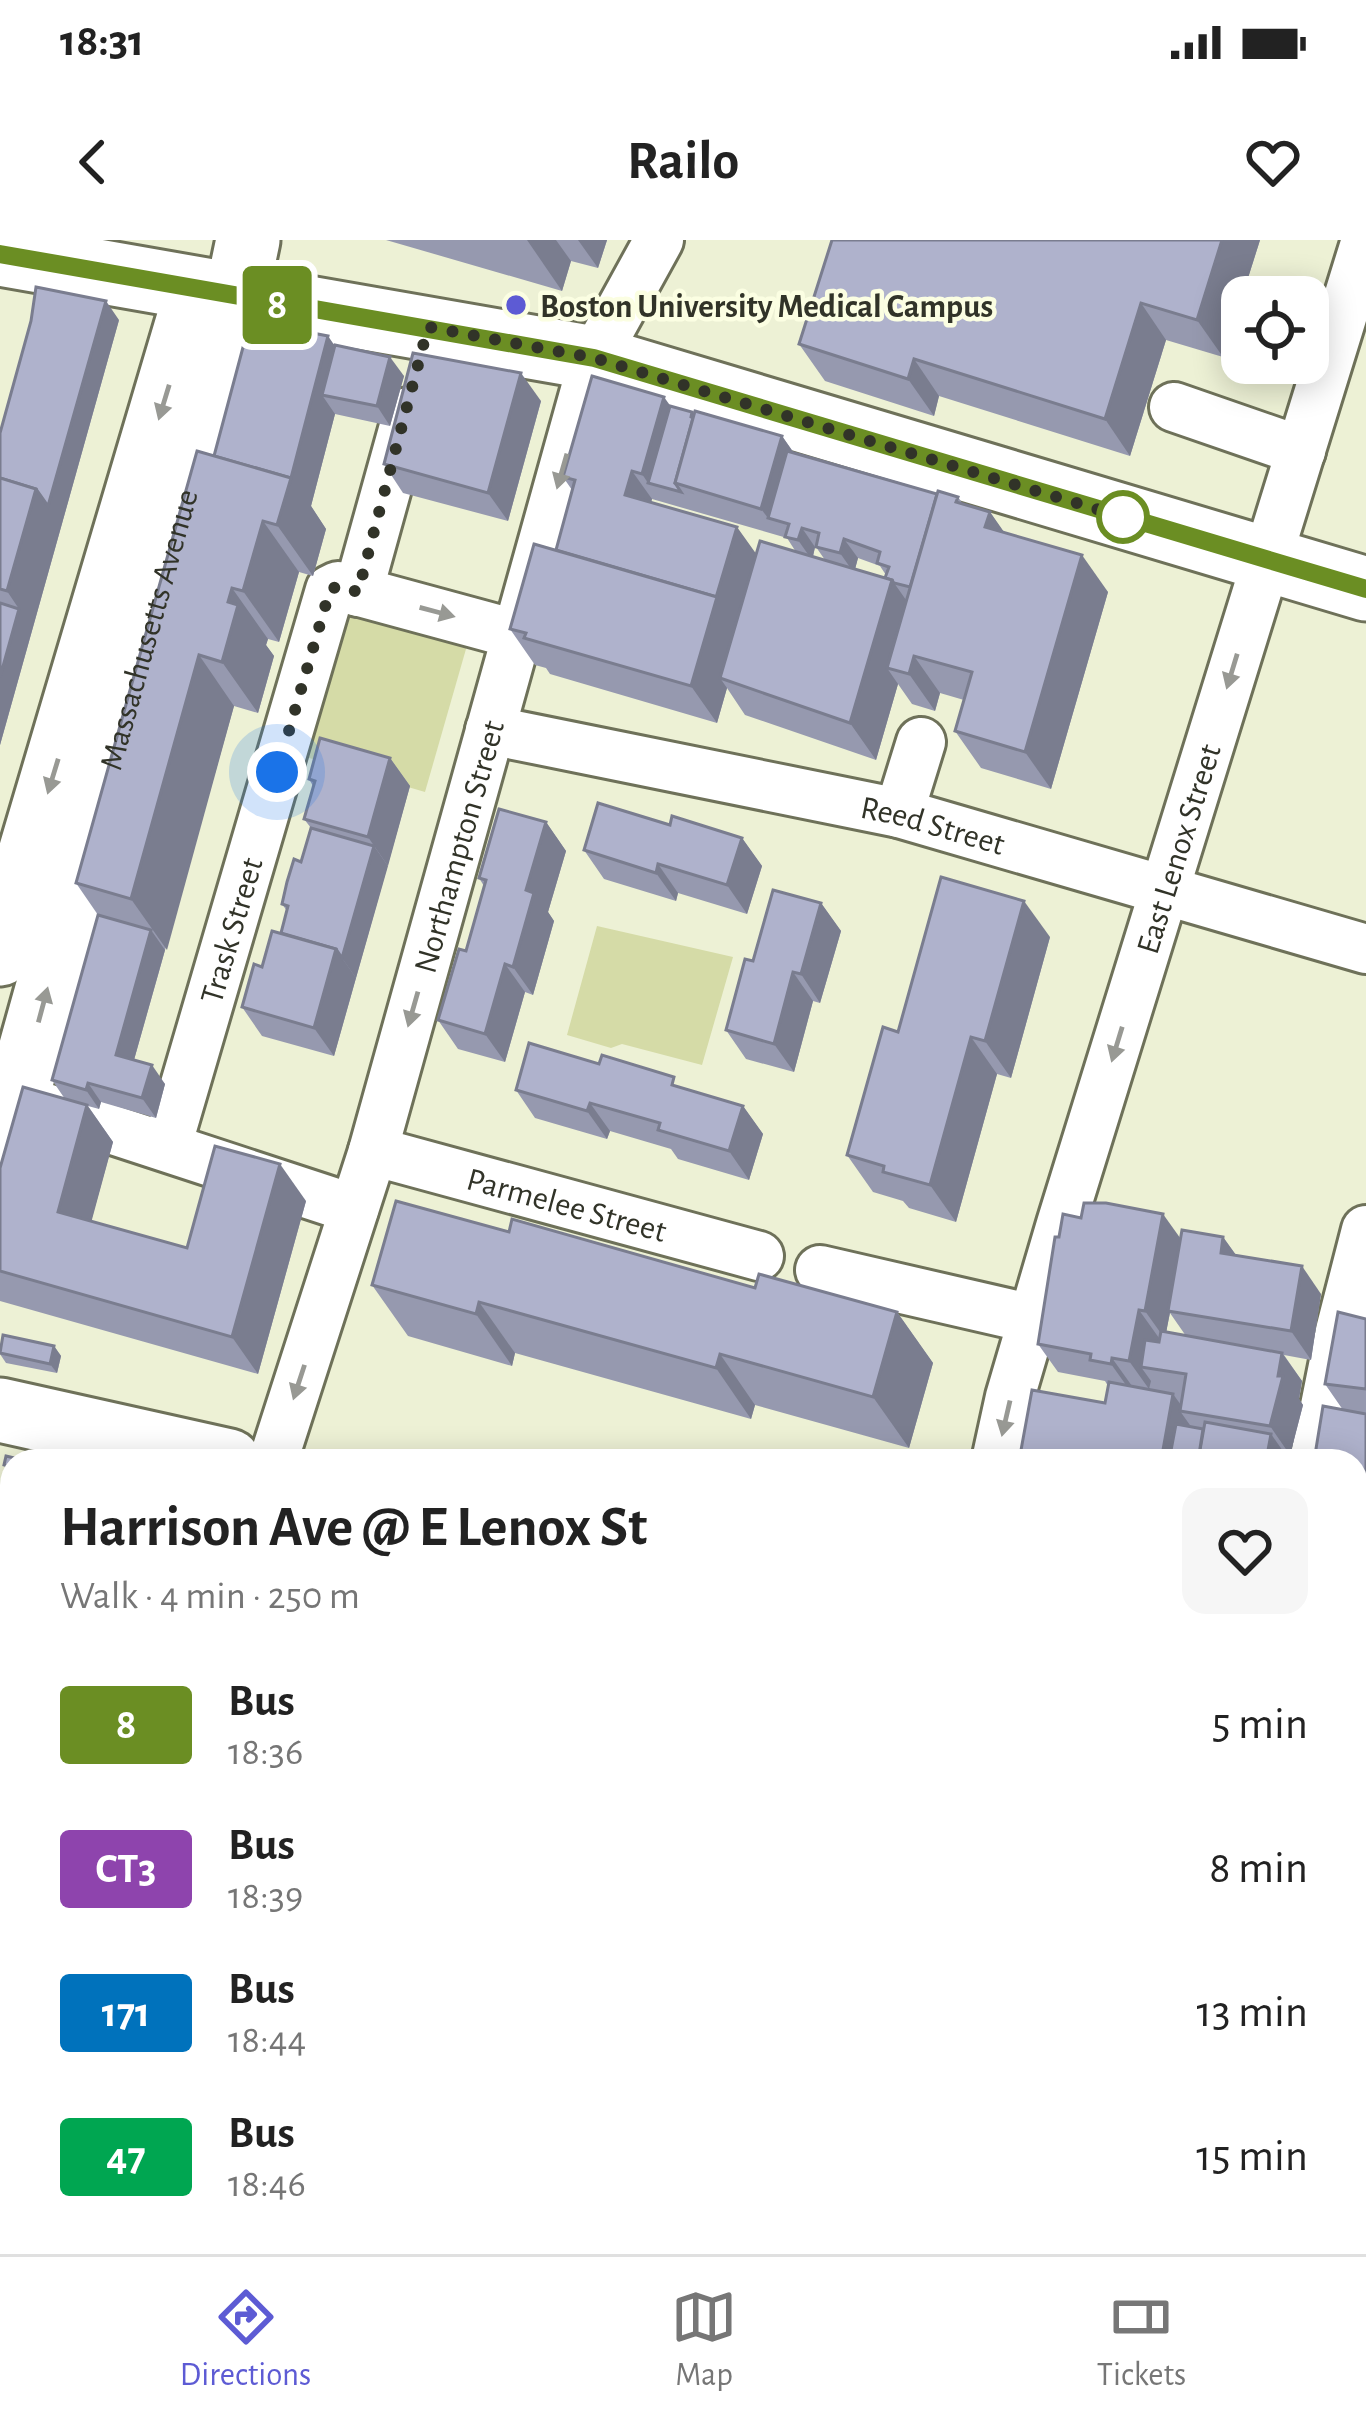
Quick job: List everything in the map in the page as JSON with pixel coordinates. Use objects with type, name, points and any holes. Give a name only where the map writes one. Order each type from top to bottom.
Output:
[{"type":"main road","points":[[3,265],[222,267],[428,327],[594,358],[1366,589]]},
{"type":"main road","name":"Massachusetts Avenue","points":[[0,954],[222,267]]},
{"type":"main road","name":"Massachusetts Avenue","points":[[8,1129],[224,355],[222,267]]},
{"type":"main road","points":[[0,1410],[175,1449]]},
{"type":"street","name":"Northampton Street","points":[[277,1449],[373,1151],[594,358],[658,240]]},
{"type":"street","name":"East Lenox Street","points":[[999,1449],[1034,1318],[1366,240]]},
{"type":"street","points":[[428,327],[358,592],[515,634]]},
{"type":"street","points":[[1174,407],[1301,451]]},
{"type":"street","name":"Trask Street","points":[[167,1146],[330,590],[338,586],[358,592]]},
{"type":"street","name":"Reed Street","points":[[490,730],[899,813],[1366,949]]},
{"type":"street","points":[[899,813],[921,742]]},
{"type":"street","points":[[8,1129],[167,1146],[354,1210]]},
{"type":"street","name":"Parmelee Street","points":[[373,1151],[759,1256]]},
{"type":"street","points":[[1316,1449],[1366,1230]]},
{"type":"street","points":[[820,1270],[1034,1318]]},
{"type":"green space","points":[[343,605],[468,642],[425,792],[299,755]]},
{"type":"green space","points":[[597,926],[733,957],[702,1065],[567,1035]]},
{"type":"building","points":[[832,240],[1222,240],[1197,320],[1141,303],[1105,419],[914,359],[908,379],[799,344]]},
{"type":"building","points":[[36,287],[106,301],[48,506],[36,489],[0,478],[0,433]]},
{"type":"building","points":[[250,321],[328,336],[291,478],[214,456]]},
{"type":"building","points":[[335,345],[390,357],[377,406],[322,395]]},
{"type":"building","points":[[413,353],[521,373],[488,493],[384,464]]},
{"type":"building","points":[[592,376],[664,397],[642,474],[632,471],[625,495],[737,527],[716,597],[556,550],[575,480],[563,477]]},
{"type":"building","points":[[670,406],[692,412],[693,418],[675,483],[681,492],[648,483]]},
{"type":"building","points":[[695,411],[782,436],[761,509],[675,483]]},
{"type":"building","points":[[197,451],[291,478],[277,525],[263,521],[243,591],[232,588],[228,602],[238,605],[222,662],[199,655],[131,899],[76,883]]},
{"type":"building","points":[[787,451],[937,494],[910,587],[885,578],[889,567],[877,563],[880,552],[844,539],[840,553],[816,547],[819,533],[802,528],[798,540],[785,537],[789,524],[768,518]]},
{"type":"building","points":[[0,478],[36,489],[7,591],[0,589]]},
{"type":"building","points":[[938,491],[990,512],[985,527],[1082,555],[1025,752],[955,731],[972,672],[914,656],[909,674],[887,668]]},
{"type":"building","points":[[760,541],[892,580],[850,723],[720,678]]},
{"type":"building","points":[[534,544],[717,597],[691,686],[524,638],[526,633],[510,629]]},
{"type":"building","points":[[0,603],[19,609],[0,677]]},
{"type":"building","points":[[320,738],[390,758],[368,837],[304,819]]},
{"type":"building","points":[[598,803],[670,825],[672,816],[742,838],[727,885],[658,864],[656,873],[584,850]]},
{"type":"building","points":[[499,809],[546,822],[526,890],[534,893],[513,967],[505,964],[485,1034],[438,1020],[459,949],[466,951],[486,880],[479,878]]},
{"type":"building","points":[[311,828],[374,846],[342,958],[336,949],[281,933],[288,906],[282,904],[287,882],[294,859],[301,862]]},
{"type":"building","points":[[941,877],[1024,901],[985,1041],[971,1037],[930,1185],[883,1172],[884,1166],[847,1155],[883,1027],[898,1032]]},
{"type":"building","points":[[773,890],[821,903],[801,974],[793,972],[774,1044],[726,1030],[745,959],[753,961]]},
{"type":"building","points":[[98,915],[151,930],[116,1055],[152,1065],[142,1098],[88,1083],[86,1090],[52,1080]]},
{"type":"building","points":[[272,931],[336,949],[314,1028],[242,1007],[254,964],[262,967]]},
{"type":"building","points":[[529,1043],[599,1064],[602,1055],[674,1077],[672,1085],[743,1106],[729,1151],[658,1130],[660,1123],[590,1103],[587,1111],[516,1090]]},
{"type":"building","points":[[23,1087],[87,1105],[58,1212],[187,1248],[215,1146],[280,1164],[232,1337],[0,1271],[0,1168]]},
{"type":"building","points":[[396,1201],[509,1232],[512,1219],[755,1288],[759,1274],[897,1312],[873,1397],[720,1354],[716,1368],[479,1302],[476,1314],[372,1285]]},
{"type":"building","points":[[1084,1203],[1163,1214],[1145,1311],[1139,1310],[1129,1361],[1112,1358],[1111,1364],[1090,1360],[1091,1354],[1038,1344],[1055,1237],[1059,1237],[1063,1214],[1081,1218]]},
{"type":"building","points":[[1182,1230],[1223,1237],[1221,1253],[1302,1266],[1291,1331],[1168,1311]]},
{"type":"building","points":[[1338,1312],[1366,1319],[1366,1389],[1325,1384]]},
{"type":"building","points":[[1161,1331],[1282,1353],[1278,1376],[1283,1376],[1270,1426],[1180,1411],[1186,1374],[1141,1367],[1145,1340],[1159,1342]]},
{"type":"building","points":[[3,1335],[54,1346],[50,1364],[0,1353]]},
{"type":"building","points":[[1109,1382],[1173,1394],[1163,1449],[1021,1449],[1032,1390],[1105,1403]]},
{"type":"building","points":[[1323,1406],[1366,1414],[1366,1449],[1316,1449]]},
{"type":"building","points":[[1205,1422],[1271,1434],[1268,1449],[1200,1449]]},
{"type":"building","points":[[1176,1424],[1203,1429],[1200,1449],[1171,1449]]},
{"type":"bus line","name":"8","points":[[0,254],[594,358],[1366,589]]},
{"type":"place","name":"Boston University Medical Campus","points":[[516,305]]},
{"type":"route","points":[[277,772],[330,590],[338,586],[358,592],[428,327],[594,358],[1133,520],[1123,517]]}]
